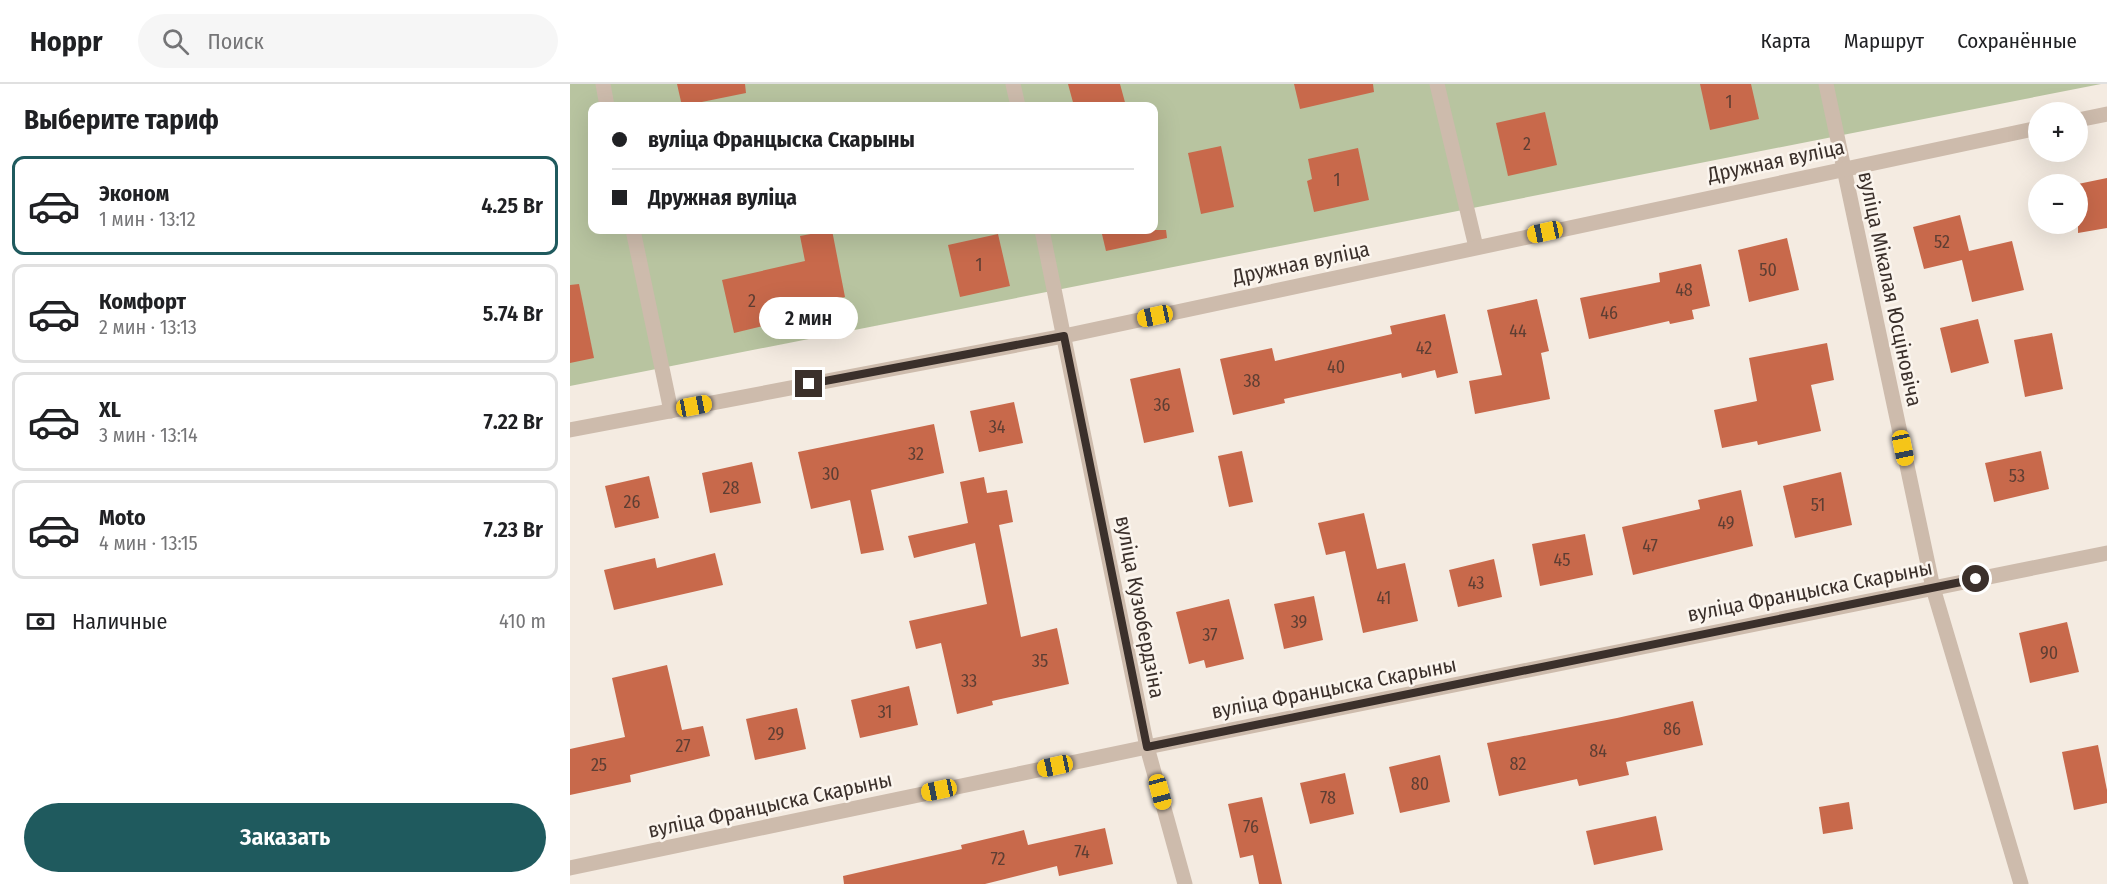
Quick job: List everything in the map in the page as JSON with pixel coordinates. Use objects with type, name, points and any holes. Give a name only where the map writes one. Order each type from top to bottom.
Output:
[{"type":"street","points":[[603,84],[606,102]]},
{"type":"street","points":[[1013,84],[1017,102]]},
{"type":"street","points":[[1437,84],[1476,247]]},
{"type":"street","name":"вуліца Мікалая Юсціновіча","points":[[1826,84],[1842,169],[1933,588],[2021,884]]},
{"type":"street","points":[[2088,118],[2107,114]]},
{"type":"street","name":"Дружная вуліца","points":[[570,430],[1064,336],[2028,130]]},
{"type":"street","points":[[634,234],[670,411]]},
{"type":"street","name":"вуліца Кузюбердзіна","points":[[1043,234],[1147,747],[1185,884]]},
{"type":"street","name":"вуліца Францыска Скарыны","points":[[570,868],[1147,747],[2107,552]]},
{"type":"green space","points":[[570,84],[2101,84],[570,386]]},
{"type":"building","points":[[677,84],[745,84],[746,93],[702,102],[681,102]]},
{"type":"building","points":[[1068,84],[1120,84],[1125,102],[1073,102]]},
{"type":"building","points":[[1294,84],[1373,84],[1374,92],[1300,109]]},
{"type":"building","points":[[1700,84],[1751,84],[1759,119],[1710,130]]},
{"type":"building","points":[[1545,112],[1557,165],[1508,176],[1496,123]]},
{"type":"building","points":[[1221,146],[1234,207],[1201,214],[1188,153]]},
{"type":"building","points":[[1358,148],[1369,200],[1314,212],[1307,181],[1312,179],[1308,159]]},
{"type":"building","points":[[2107,178],[2107,228],[2088,231],[2088,182]]},
{"type":"building","points":[[1960,215],[1969,251],[2012,241],[2024,290],[1972,302],[1962,260],[1924,269],[1913,227]]},
{"type":"building","points":[[1158,230],[1166,230],[1167,238],[1106,251],[1102,234],[1158,234]]},
{"type":"building","points":[[833,234],[845,297],[780,309],[783,321],[734,333],[722,280],[805,261],[800,236]]},
{"type":"building","points":[[998,234],[1010,286],[960,297],[948,245]]},
{"type":"building","points":[[1787,238],[1799,290],[1749,302],[1738,250]]},
{"type":"building","points":[[1701,264],[1710,306],[1692,310],[1694,319],[1670,324],[1669,321],[1589,339],[1580,298],[1660,282],[1659,273]]},
{"type":"building","points":[[579,284],[594,358],[570,363],[570,285]]},
{"type":"building","points":[[1537,299],[1549,351],[1541,353],[1550,399],[1475,414],[1469,381],[1502,375],[1487,310]]},
{"type":"building","points":[[1445,314],[1458,373],[1437,378],[1435,370],[1402,378],[1401,373],[1284,399],[1285,403],[1233,415],[1220,359],[1272,348],[1275,361],[1392,334],[1390,326]]},
{"type":"building","points":[[1978,319],[1989,363],[1951,373],[1940,328]]},
{"type":"building","points":[[2052,333],[2063,389],[2025,397],[2014,340]]},
{"type":"building","points":[[1827,343],[1834,380],[1811,385],[1821,431],[1758,445],[1757,441],[1722,448],[1714,410],[1757,401],[1749,358]]},
{"type":"building","points":[[1180,368],[1194,432],[1144,443],[1130,379]]},
{"type":"building","points":[[1014,402],[1023,443],[979,452],[970,411]]},
{"type":"building","points":[[934,424],[944,473],[871,490],[884,550],[861,554],[850,500],[811,509],[798,452]]},
{"type":"building","points":[[1242,451],[1253,502],[1229,507],[1218,456]]},
{"type":"building","points":[[2041,451],[2049,489],[1994,502],[1985,463]]},
{"type":"building","points":[[752,462],[761,503],[710,513],[702,473]]},
{"type":"building","points":[[1841,472],[1852,525],[1795,538],[1783,486]]},
{"type":"building","points":[[649,476],[659,518],[615,528],[605,486]]},
{"type":"building","points":[[984,477],[987,493],[1007,490],[1013,522],[999,525],[1021,637],[1057,628],[1069,684],[992,701],[993,705],[957,714],[941,643],[916,649],[909,621],[987,604],[975,543],[914,558],[908,536],[968,523],[960,482]]},
{"type":"building","points":[[1741,490],[1753,546],[1633,575],[1622,527],[1700,509],[1698,500]]},
{"type":"building","points":[[1364,513],[1377,569],[1405,563],[1418,621],[1363,633],[1345,551],[1326,555],[1318,523]]},
{"type":"building","points":[[1585,534],[1593,575],[1540,586],[1532,544]]},
{"type":"building","points":[[715,553],[723,585],[614,610],[604,570],[655,558],[657,568]]},
{"type":"building","points":[[1494,559],[1502,597],[1458,607],[1449,570]]},
{"type":"building","points":[[1314,596],[1323,640],[1284,649],[1274,604]]},
{"type":"building","points":[[1229,599],[1244,659],[1206,668],[1204,660],[1189,664],[1176,612]]},
{"type":"building","points":[[2067,622],[2079,672],[2030,683],[2019,633]]},
{"type":"building","points":[[667,665],[682,730],[703,726],[710,756],[630,775],[631,782],[570,795],[570,749],[625,737],[612,678]]},
{"type":"building","points":[[909,686],[918,725],[860,738],[851,700]]},
{"type":"building","points":[[1693,701],[1703,745],[1626,762],[1629,775],[1579,786],[1577,779],[1499,796],[1487,743]]},
{"type":"building","points":[[797,708],[806,749],[755,760],[746,719]]},
{"type":"building","points":[[2098,745],[2107,790],[2107,803],[2074,810],[2062,752]]},
{"type":"building","points":[[1440,755],[1450,802],[1400,813],[1389,767]]},
{"type":"building","points":[[1345,773],[1354,814],[1310,824],[1300,783]]},
{"type":"building","points":[[1262,797],[1282,884],[1259,884],[1253,855],[1240,858],[1228,804]]},
{"type":"building","points":[[1849,802],[1853,829],[1823,834],[1819,807]]},
{"type":"building","points":[[1656,816],[1663,850],[1594,865],[1586,831]]},
{"type":"building","points":[[1105,828],[1113,864],[1059,876],[1057,866],[985,884],[844,884],[843,876],[962,849],[961,845],[1024,830],[1028,845]]},
{"type":"route","points":[[809,384],[1064,336],[1147,747],[1976,579]]}]
